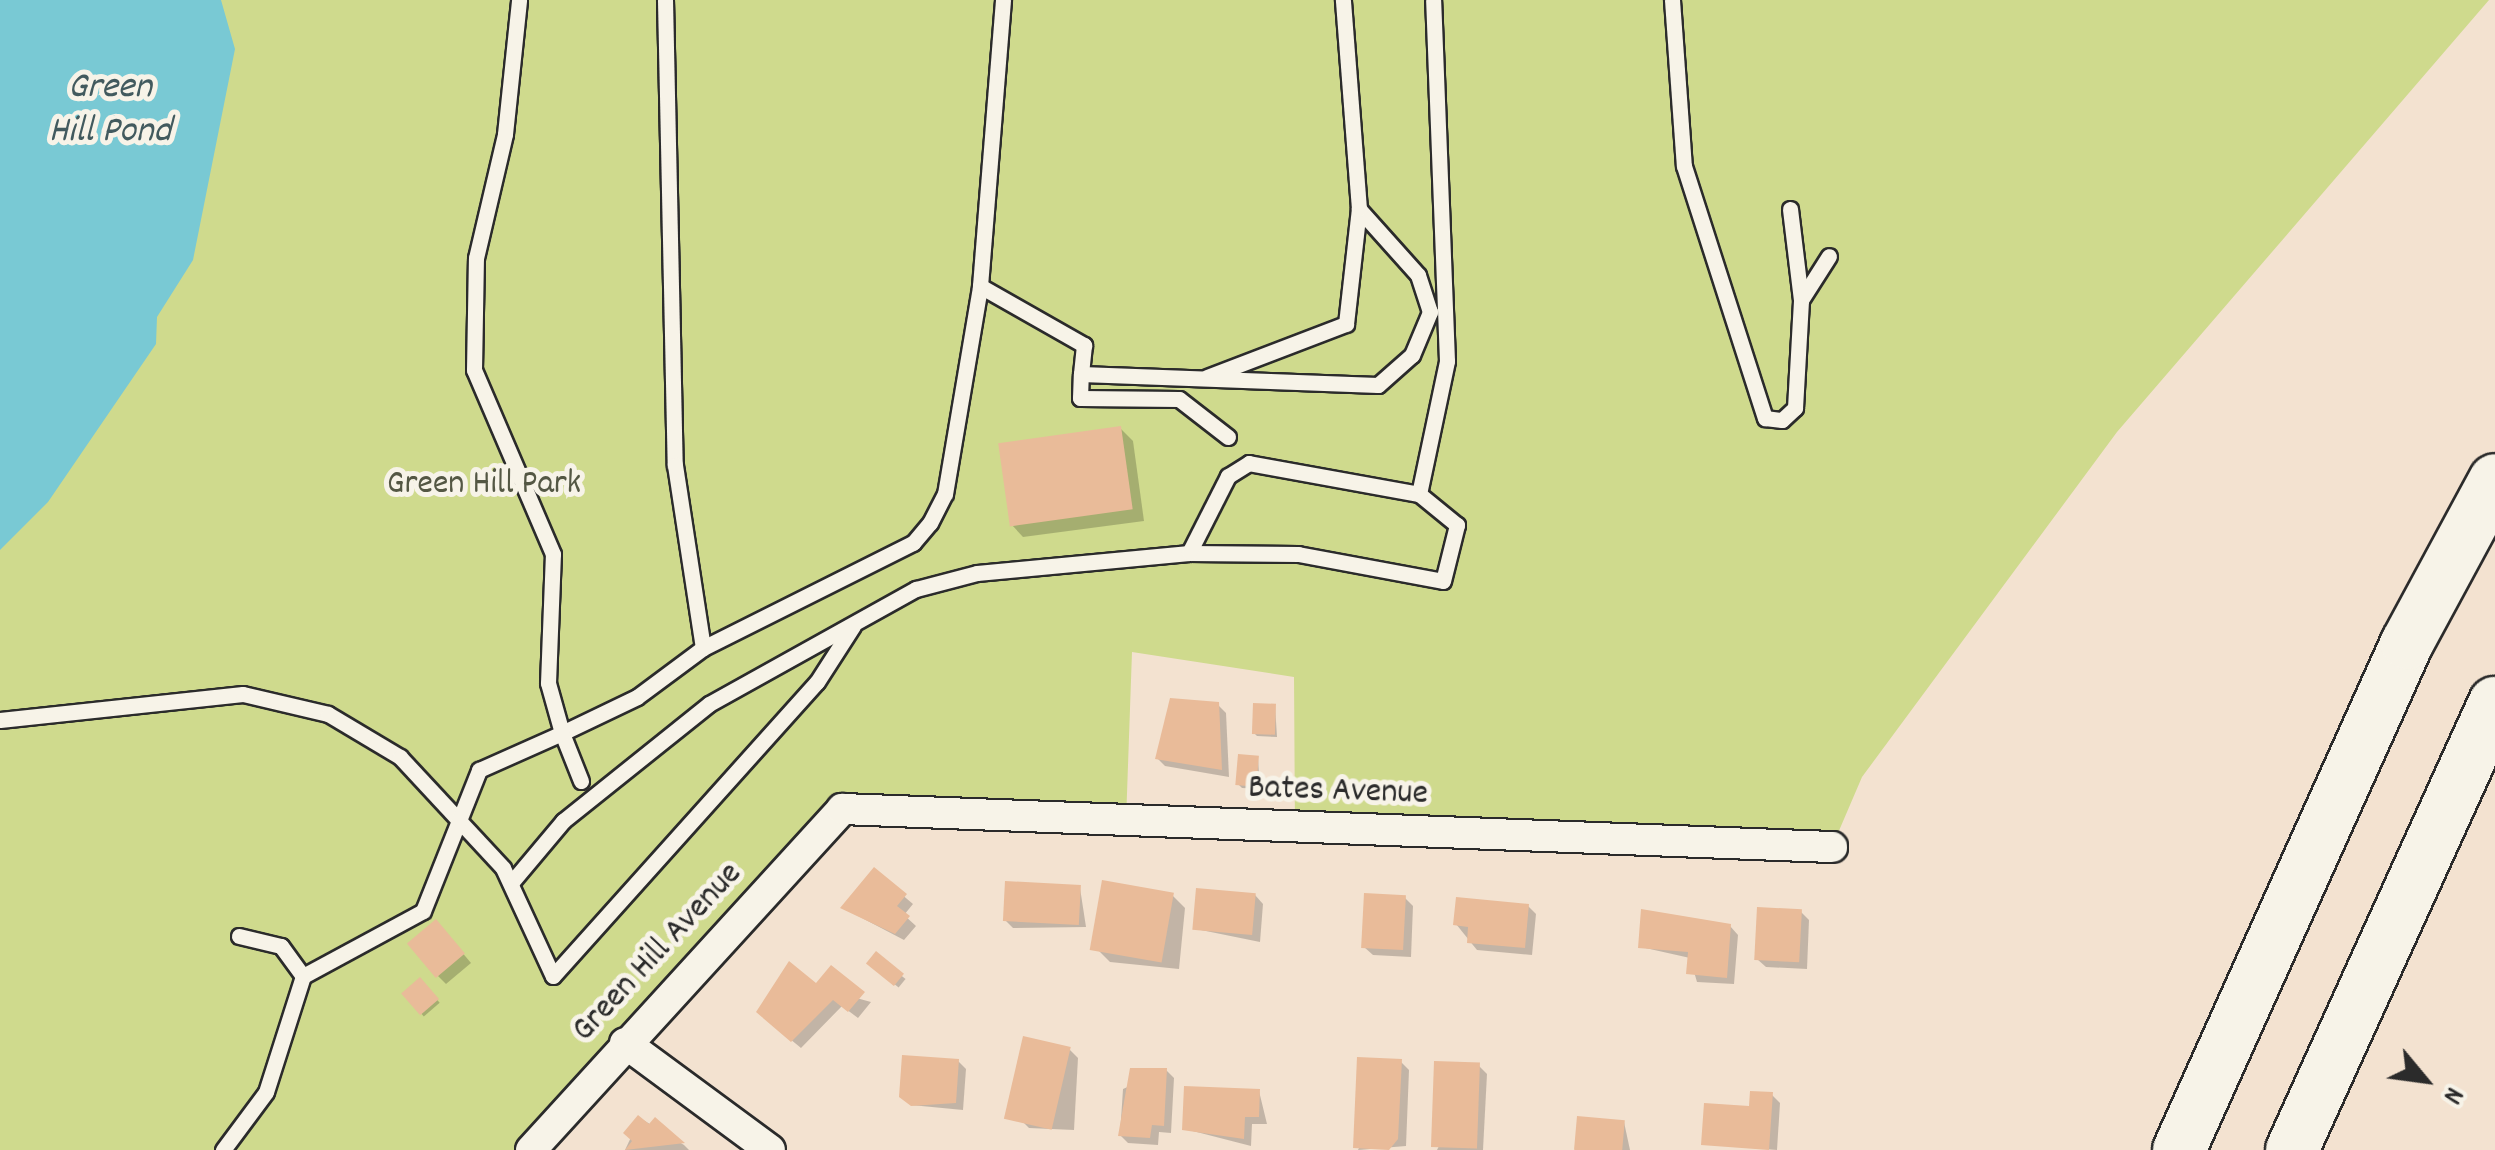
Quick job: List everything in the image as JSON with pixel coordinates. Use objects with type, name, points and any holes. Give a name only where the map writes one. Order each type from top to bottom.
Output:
[{"type":"highway","points":[[2179,1150],[2408,643],[2495,480]]},
{"type":"highway","points":[[2292,1150],[2478,756],[2495,703]]},
{"type":"street","name":"Bates Avenue","points":[[842,809],[1832,847]]},
{"type":"street","name":"Green Hill Avenue","points":[[532,1150],[625,1043],[842,809]]},
{"type":"street","points":[[625,1043],[770,1150]]},
{"type":"lane","points":[[519,0],[506,134],[476,258],[474,370],[553,554],[548,683],[581,781]]},
{"type":"lane","points":[[664,0],[675,465],[703,648]]},
{"type":"lane","points":[[223,1150],[266,1092],[303,976],[423,911],[478,770],[637,697],[703,648],[914,543],[930,523],[944,494],[980,286],[1003,0]]},
{"type":"lane","points":[[1206,377],[1346,324],[1359,210],[1343,0]]},
{"type":"lane","points":[[1419,494],[1448,361],[1434,0]]},
{"type":"lane","points":[[1672,0],[1684,166],[1746,337],[1757,412],[1773,420],[1795,408],[1800,300],[1790,209]]},
{"type":"lane","points":[[1080,374],[1206,377],[1352,390],[1398,373],[1425,328],[1427,292],[1359,210]]},
{"type":"lane","points":[[1800,300],[1829,256]]},
{"type":"lane","points":[[980,286],[1084,345],[1080,398],[1179,400],[1228,437]]},
{"type":"lane","points":[[510,883],[563,821],[709,704],[916,588],[976,573],[1189,553],[1298,554],[1443,581],[1457,525],[1419,494],[1249,463],[1228,476],[1189,553]]},
{"type":"lane","points":[[0,720],[243,694],[287,702],[363,732],[459,817],[510,883],[552,976],[816,682],[855,623]]},
{"type":"lane","points":[[240,936],[280,946],[303,976]]},
{"type":"green space","name":"Green Hill Park","points":[[0,0],[2489,0],[2117,432],[1862,777],[1832,847],[1295,831],[1294,677],[1132,652],[1126,822],[842,809],[532,1150],[0,1150]]},
{"type":"water","name":"Green Hill Pond","points":[[0,0],[221,0],[235,49],[193,260],[157,317],[156,344],[48,502],[0,550]]},
{"type":"building","points":[[1121,426],[1133,509],[1010,526],[998,443]]},
{"type":"building","points":[[1170,698],[1219,702],[1222,770],[1155,759]]},
{"type":"building","points":[[1253,703],[1276,704],[1275,735],[1252,734]]},
{"type":"building","points":[[1238,754],[1259,756],[1256,787],[1235,785]]},
{"type":"building","points":[[874,867],[907,894],[897,906],[910,916],[895,934],[840,908]]},
{"type":"building","points":[[1102,880],[1174,893],[1162,963],[1090,950]]},
{"type":"building","points":[[1005,881],[1081,885],[1079,925],[1003,921]]},
{"type":"building","points":[[1196,888],[1256,893],[1252,935],[1192,930]]},
{"type":"building","points":[[1364,893],[1406,895],[1403,950],[1361,948]]},
{"type":"building","points":[[1456,897],[1529,904],[1525,948],[1467,943],[1468,927],[1453,925]]},
{"type":"building","points":[[1757,907],[1802,909],[1799,962],[1754,960]]},
{"type":"building","points":[[1641,909],[1731,924],[1727,978],[1686,974],[1688,952],[1638,948]]},
{"type":"building","points":[[436,919],[465,953],[436,978],[407,943]]},
{"type":"building","points":[[876,951],[904,974],[894,986],[866,963]]},
{"type":"building","points":[[789,961],[816,983],[831,965],[865,992],[848,1012],[833,1000],[791,1042],[756,1012]]},
{"type":"building","points":[[420,977],[439,999],[420,1015],[401,993]]},
{"type":"building","points":[[1023,1036],[1071,1047],[1052,1130],[1004,1119]]},
{"type":"building","points":[[902,1055],[959,1059],[956,1103],[911,1106],[899,1097]]},
{"type":"building","points":[[1357,1057],[1402,1059],[1398,1139],[1389,1150],[1353,1148]]},
{"type":"building","points":[[1434,1061],[1480,1063],[1477,1149],[1431,1147]]},
{"type":"building","points":[[1130,1068],[1167,1068],[1164,1126],[1152,1125],[1150,1138],[1118,1136]]},
{"type":"building","points":[[1184,1086],[1260,1089],[1259,1117],[1245,1117],[1244,1139],[1182,1130]]},
{"type":"building","points":[[1750,1091],[1773,1092],[1769,1150],[1701,1145],[1704,1103],[1749,1106]]},
{"type":"building","points":[[638,1115],[649,1124],[655,1117],[685,1143],[625,1150],[632,1141],[623,1133]]},
{"type":"building","points":[[1577,1116],[1625,1120],[1622,1150],[1574,1150]]}]
